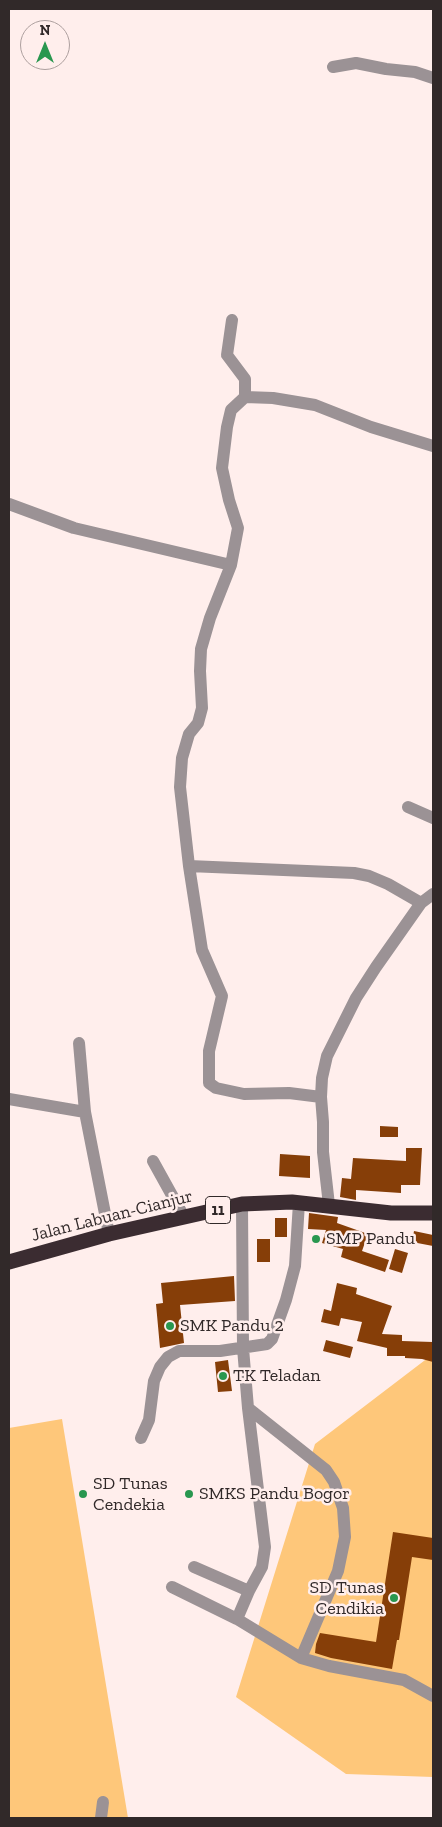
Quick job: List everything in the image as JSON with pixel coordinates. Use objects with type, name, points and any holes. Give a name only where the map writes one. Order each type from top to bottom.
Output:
[{"type":"highway","name":"Jalan Labuan-Cianjur","points":[[9,1262],[109,1234],[242,1204],[280,1202],[329,1205],[391,1213],[433,1213]]},
{"type":"street","points":[[333,67],[356,63],[415,72],[433,78]]},
{"type":"street","points":[[232,320],[227,354],[245,379],[245,397]]},
{"type":"street","points":[[321,1097],[289,1093],[244,1094],[216,1088],[209,1083],[209,1051],[222,996],[202,950],[189,866],[180,787],[182,758],[189,734],[198,723],[202,708],[201,648],[210,618],[231,564],[238,528],[222,468],[231,410],[245,397],[273,398],[315,406],[371,427],[433,446]]},
{"type":"street","points":[[9,504],[74,528],[231,564]]},
{"type":"street","points":[[408,807],[433,818]]},
{"type":"street","points":[[189,866],[354,872],[388,884],[421,903]]},
{"type":"street","points":[[329,1205],[323,1152],[321,1097],[322,1078],[327,1056],[356,998],[421,903],[433,894]]},
{"type":"street","points":[[79,1043],[85,1112],[109,1234]]},
{"type":"street","points":[[9,1099],[85,1112]]},
{"type":"street","points":[[153,1161],[184,1217]]},
{"type":"street","points":[[141,1438],[149,1420],[154,1381],[160,1367],[168,1357],[179,1351],[220,1352],[267,1344],[272,1339],[286,1300],[295,1266],[299,1203]]},
{"type":"street","points":[[237,1619],[262,1567],[265,1548],[248,1408],[243,1348],[242,1204]]},
{"type":"street","points":[[248,1408],[326,1470],[334,1482],[343,1508],[345,1537],[338,1571],[301,1658]]},
{"type":"street","points":[[194,1567],[249,1591]]},
{"type":"street","points":[[172,1587],[237,1619],[301,1658],[329,1666],[404,1680],[433,1696]]},
{"type":"street","points":[[101,1818],[103,1802]]},
{"type":"shaded area","points":[[433,1354],[433,1777],[346,1774],[236,1697],[315,1444]]},
{"type":"shaded area","points":[[62,1419],[128,1818],[9,1818],[9,1428]]},
{"type":"building","points":[[380,1126],[398,1127],[398,1137],[380,1137]]},
{"type":"building","points":[[406,1148],[422,1148],[420,1185],[401,1185],[401,1193],[356,1190],[356,1200],[340,1197],[342,1178],[351,1179],[353,1158],[406,1161]]},
{"type":"building","points":[[280,1154],[310,1156],[310,1178],[279,1176]]},
{"type":"building","points":[[309,1213],[338,1217],[337,1223],[368,1234],[362,1251],[389,1260],[385,1272],[341,1257],[343,1249],[322,1243],[326,1230],[308,1229]]},
{"type":"building","points":[[275,1218],[287,1218],[287,1237],[275,1237]]},
{"type":"building","points":[[414,1231],[433,1235],[433,1246],[412,1242]]},
{"type":"building","points":[[257,1239],[270,1239],[270,1262],[257,1262]]},
{"type":"building","points":[[395,1249],[408,1253],[402,1273],[389,1269]]},
{"type":"building","name":"SMK Pandu 2","points":[[234,1276],[235,1301],[180,1305],[184,1343],[160,1348],[156,1304],[163,1303],[161,1283]]},
{"type":"building","points":[[337,1283],[357,1288],[356,1294],[392,1306],[382,1334],[402,1335],[402,1341],[433,1342],[433,1362],[405,1358],[405,1356],[387,1356],[387,1348],[357,1341],[362,1322],[341,1318],[339,1326],[321,1322],[324,1309],[331,1311]]},
{"type":"building","points":[[326,1340],[353,1347],[350,1358],[323,1351]]},
{"type":"building","name":"TK Teladan","points":[[228,1360],[232,1391],[218,1392],[215,1362]]},
{"type":"building","points":[[393,1532],[433,1538],[433,1560],[412,1557],[399,1640],[397,1640],[392,1669],[331,1658],[315,1653],[320,1633],[376,1642]]},
{"type":"place","name":"SMP Pandu","points":[[316,1239]]},
{"type":"place","name":"SMK Pandu 2","points":[[170,1326]]},
{"type":"place","name":"TK Teladan","points":[[223,1376]]},
{"type":"place","name":"SD Tunas Cendekia","points":[[83,1494]]},
{"type":"place","name":"SMKS Pandu Bogor","points":[[189,1494]]},
{"type":"place","name":"SD Tunas Cendikia","points":[[394,1598]]}]
